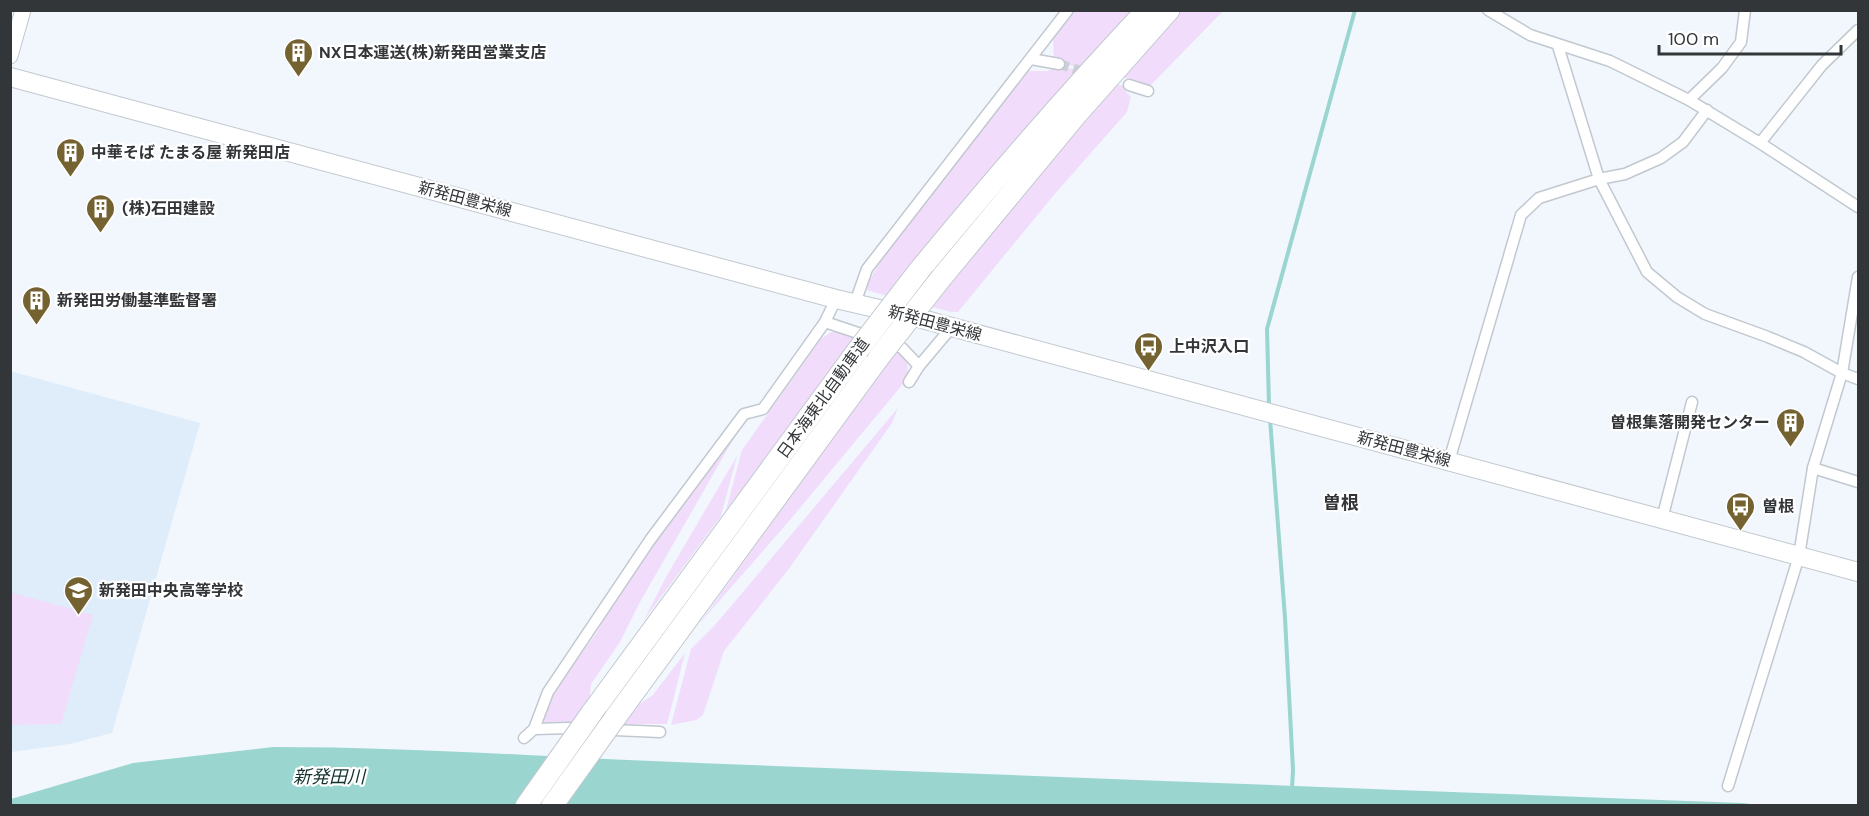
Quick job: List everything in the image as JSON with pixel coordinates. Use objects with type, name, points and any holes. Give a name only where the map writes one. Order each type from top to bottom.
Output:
[{"type":"highway","name":"日本海東北自動車道","points":[[526,806],[858,350],[918,272],[994,179],[1147,10]]},
{"type":"highway","name":"日本海東北自動車道","points":[[552,806],[879,357],[942,277],[1076,116],[1169,10]]},
{"type":"main road","points":[[10,56],[23,10]]},
{"type":"main road","name":"新発田豊栄線","points":[[10,77],[1858,572]]},
{"type":"street","points":[[855,303],[867,269],[1068,10]]},
{"type":"street","points":[[1488,10],[1530,35],[1558,46],[1610,61],[1689,100],[1858,207]]},
{"type":"street","points":[[1689,100],[1722,68],[1741,42],[1745,10]]},
{"type":"street","points":[[1760,143],[1822,65],[1858,30]]},
{"type":"street","points":[[1558,46],[1599,179],[1647,272],[1677,297],[1705,314],[1768,336],[1858,379]]},
{"type":"street","points":[[1031,59],[1059,64]]},
{"type":"street","points":[[1129,86],[1148,91]]},
{"type":"street","points":[[1449,461],[1521,215],[1539,198],[1599,179],[1625,174],[1661,158],[1683,142],[1707,110]]},
{"type":"street","points":[[1728,786],[1799,556],[1813,468],[1842,373],[1858,277]]},
{"type":"street","points":[[524,738],[534,729],[548,692],[650,540],[744,414],[763,409],[825,322],[836,299]]},
{"type":"street","points":[[825,322],[902,348],[919,366]]},
{"type":"street","points":[[909,382],[919,366],[951,328]]},
{"type":"street","points":[[1662,519],[1692,402]]},
{"type":"street","points":[[1813,468],[1858,482]]},
{"type":"street","points":[[534,729],[569,728],[660,732]]},
{"type":"shaded area","points":[[1076,11],[1133,11],[1079,68],[1054,61],[1053,38]]},
{"type":"shaded area","points":[[1179,11],[1223,11],[1150,86],[1129,78],[1118,78]]},
{"type":"shaded area","points":[[1053,63],[1078,71],[1003,155],[887,296],[867,290],[869,281],[884,256],[1027,71],[1047,71],[1054,68]]},
{"type":"shaded area","points":[[1114,83],[1133,89],[1124,90],[1131,97],[1127,112],[1053,196],[958,312],[932,307]]},
{"type":"shaded area","points":[[842,331],[857,336],[726,510],[742,450],[821,339],[831,332]]},
{"type":"shaded area","points":[[895,350],[907,362],[907,379],[790,520],[700,623]]},
{"type":"shaded area","name":"新発田中央高等学校","points":[[10,371],[200,423],[112,733],[70,744],[11,752]]},
{"type":"shaded area","points":[[898,408],[892,423],[788,570],[724,651],[703,715],[696,720],[671,725],[691,649],[715,625]]},
{"type":"shaded area","points":[[742,424],[640,602],[620,642],[591,684],[589,704],[572,723],[546,724],[543,720],[553,691],[596,634],[621,588]]},
{"type":"shaded area","points":[[737,456],[721,516],[644,620],[666,577]]},
{"type":"shaded area","points":[[10,592],[93,615],[61,724],[11,725]]},
{"type":"shaded area","points":[[685,653],[667,724],[624,724],[639,704],[652,696]]},
{"type":"water","name":"新発田川","points":[[273,747],[442,751],[1758,805],[11,806],[11,799],[133,763]]},
{"type":"waterway","points":[[1269,406],[1267,329],[1355,10]]},
{"type":"waterway","points":[[1270,419],[1285,618],[1292,789]]},
{"type":"tunnel","points":[[1059,64],[1091,74]]},
{"type":"place","name":"NX日本運送(株)新発田営業支店","points":[[298,78]]},
{"type":"place","name":"中華そば たまる屋 新発田店","points":[[70,178]]},
{"type":"place","name":"(株)石田建設","points":[[101,234]]},
{"type":"place","name":"新発田労働基準監督署","points":[[36,326]]},
{"type":"place","name":"上中沢入口","points":[[1148,372]]},
{"type":"place","name":"曽根集落開発センター","points":[[1791,448]]},
{"type":"place","name":"曽根","points":[[1741,532]]},
{"type":"place","name":"新発田中央高等学校","points":[[78,616]]},
{"type":"district","name":"曽根","points":[[1341,503]]}]
